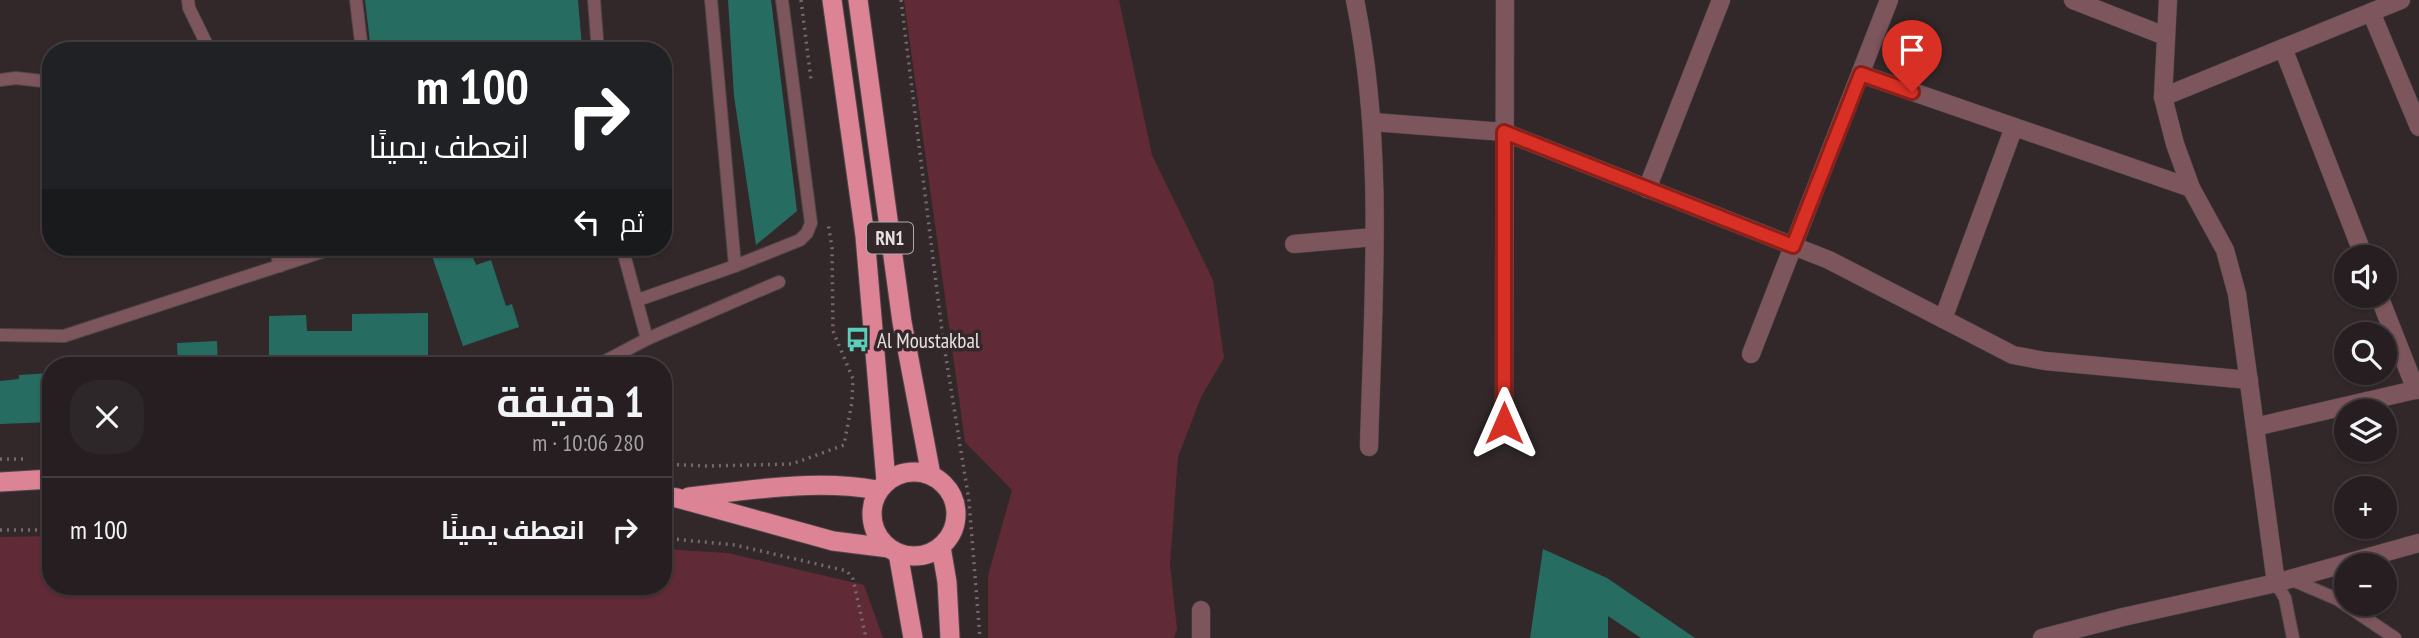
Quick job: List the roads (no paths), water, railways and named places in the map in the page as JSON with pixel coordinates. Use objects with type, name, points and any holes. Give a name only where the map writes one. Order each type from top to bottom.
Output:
[{"type":"highway","name":"RN1","points":[[832,0],[864,236],[882,486],[872,511],[873,523],[876,534],[893,550],[913,638]]},
{"type":"highway","name":"RN1","points":[[858,0],[902,322],[931,475]]},
{"type":"highway","points":[[672,497],[776,487],[882,486],[899,475],[915,472],[931,475],[942,482],[954,502],[954,527],[941,547],[927,554],[911,556],[893,550],[833,541],[672,498]]},
{"type":"highway","points":[[0,482],[42,480]]},
{"type":"highway","points":[[941,547],[947,582],[950,638]]},
{"type":"street","points":[[1355,0],[1372,122],[1374,237],[1369,447]]},
{"type":"street","points":[[1504,423],[1505,0]]},
{"type":"street","points":[[1647,189],[1721,0]]},
{"type":"street","points":[[1751,355],[1889,0]]},
{"type":"street","points":[[2073,0],[2165,36]]},
{"type":"street","points":[[2168,0],[2163,97],[2175,144],[2191,188],[2225,250],[2237,294],[2255,427],[2283,581]]},
{"type":"street","points":[[2163,97],[2401,0]]},
{"type":"street","points":[[2371,12],[2419,127]]},
{"type":"street","points":[[2283,48],[2359,245]]},
{"type":"street","points":[[1861,74],[2191,188]]},
{"type":"street","points":[[1372,122],[1504,132],[1829,260],[2013,355],[2045,361],[2249,380]]},
{"type":"street","points":[[1943,319],[2014,127]]},
{"type":"street","points":[[1294,244],[1374,237]]},
{"type":"street","points":[[2255,427],[2417,389],[2384,308]]},
{"type":"street","points":[[2042,638],[2283,581],[2419,543]]},
{"type":"street","points":[[1201,610],[1201,638]]},
{"type":"lane","points":[[188,0],[189,8],[206,42]]},
{"type":"lane","points":[[356,0],[361,42]]},
{"type":"lane","points":[[594,0],[597,42]]},
{"type":"lane","points":[[711,0],[735,266]]},
{"type":"lane","points":[[638,300],[735,266],[800,240],[807,233],[811,223],[782,0]]},
{"type":"lane","points":[[0,79],[42,81]]},
{"type":"lane","points":[[277,256],[280,266]]},
{"type":"lane","points":[[0,335],[64,336],[310,256]]},
{"type":"lane","points":[[625,256],[647,339]]},
{"type":"lane","points":[[613,357],[647,339],[779,282]]},
{"type":"lane","points":[[2293,638],[2283,581],[2337,599],[2395,638]]},
{"type":"place","name":"Al Moustakbal","points":[[857,340]]}]
